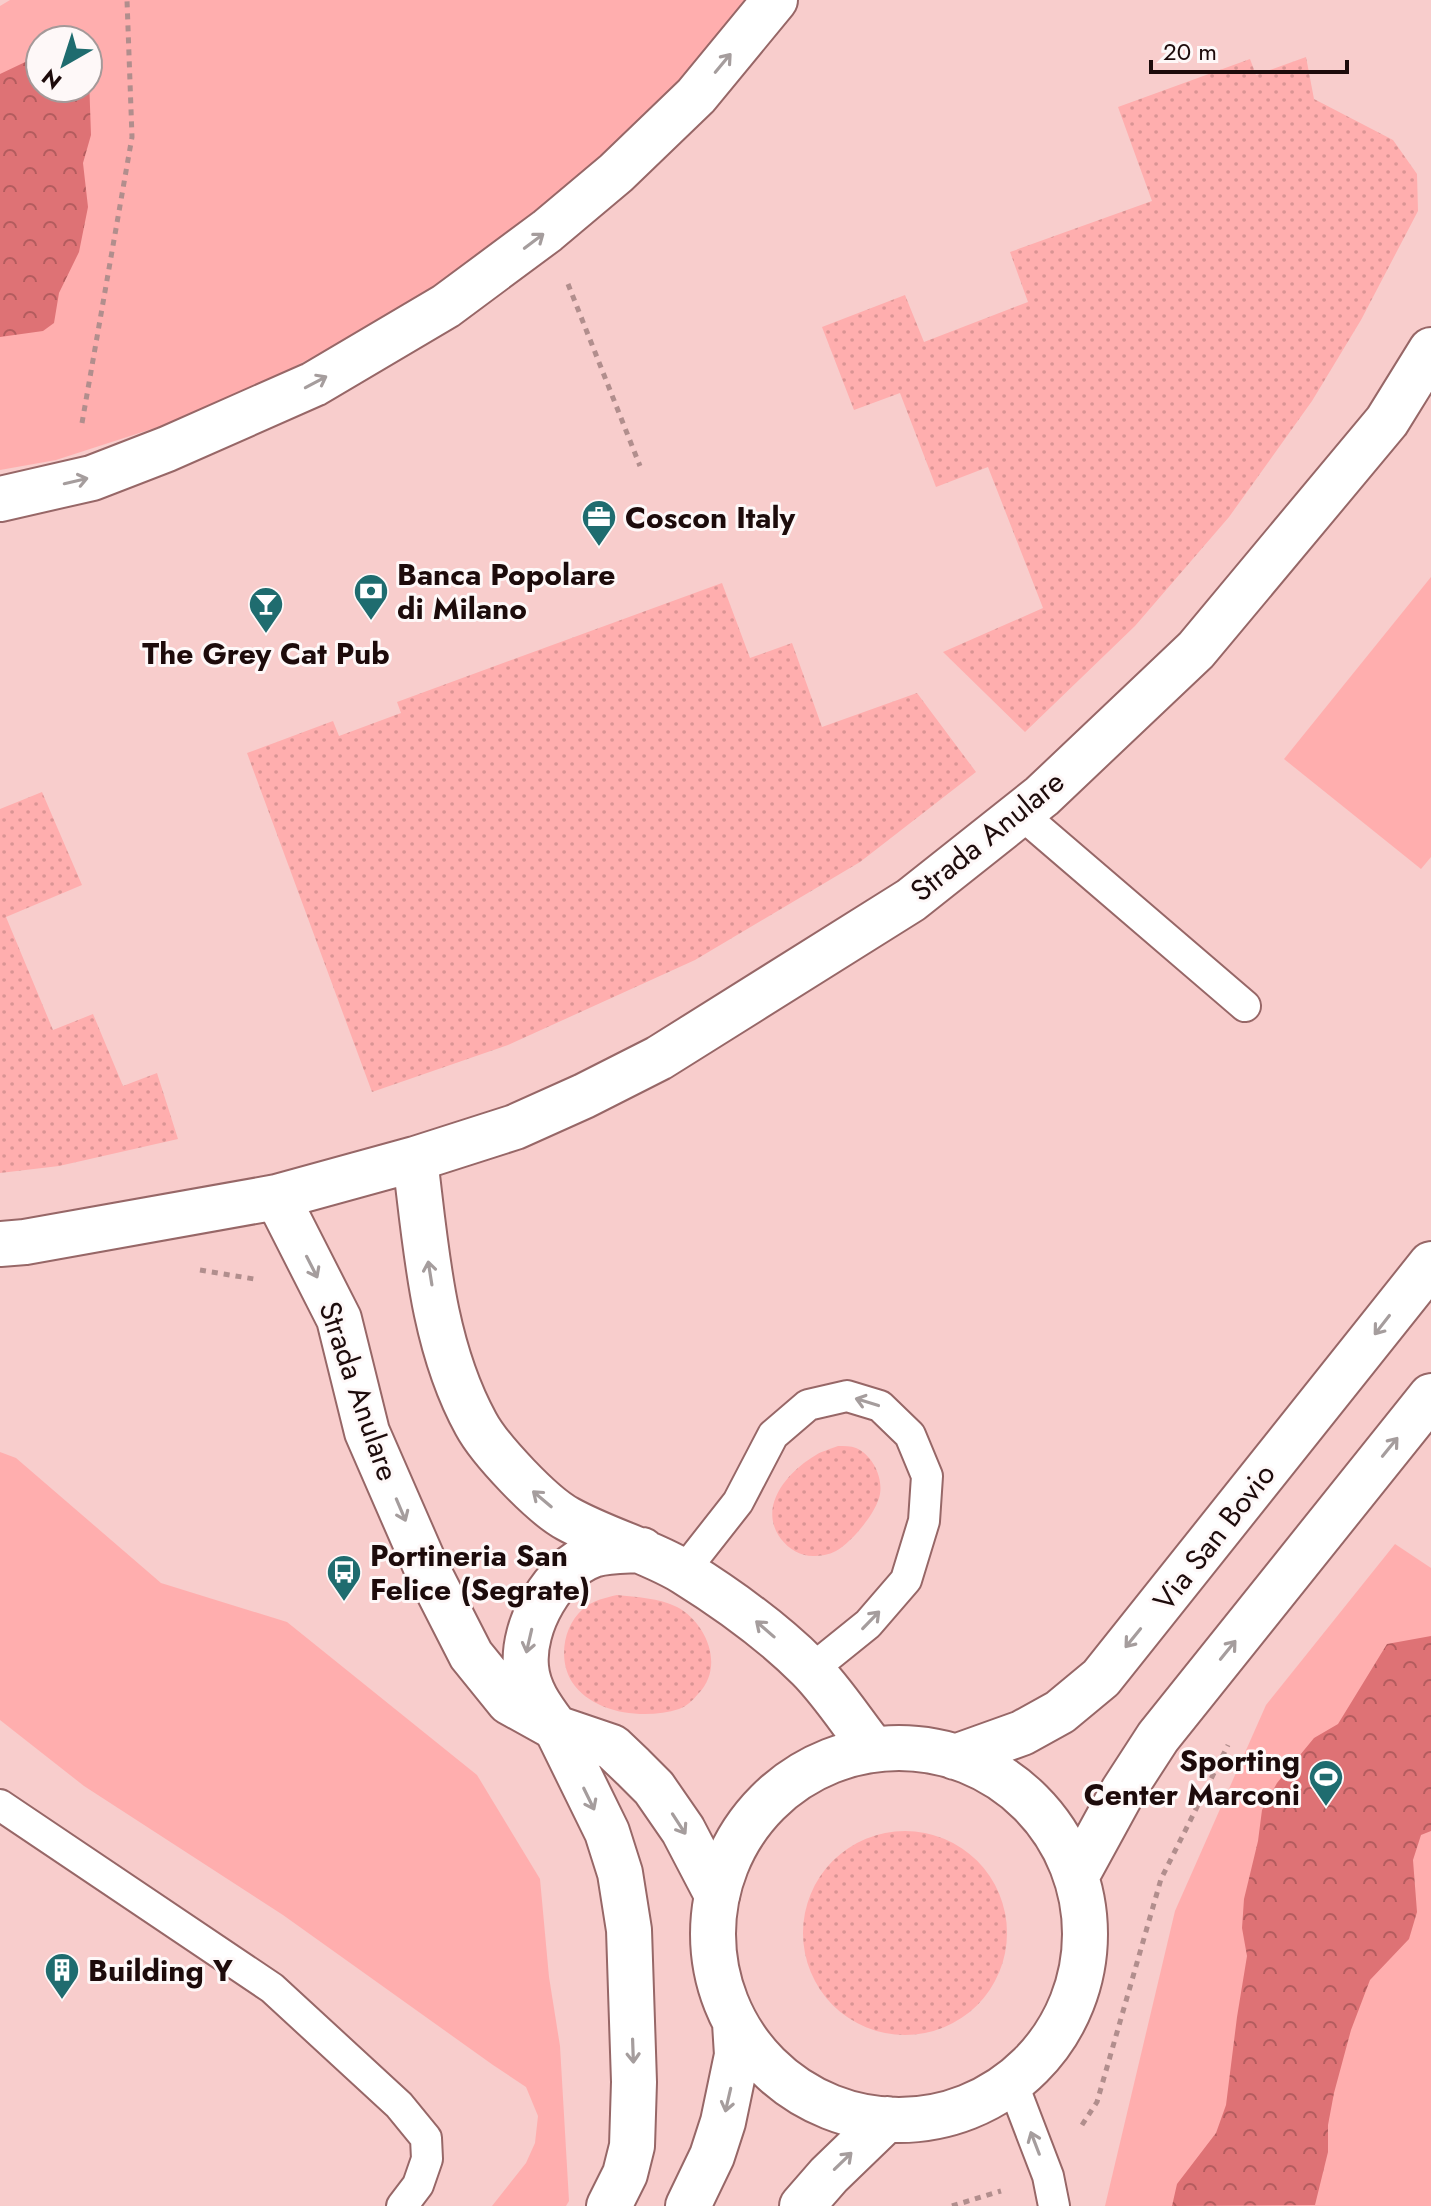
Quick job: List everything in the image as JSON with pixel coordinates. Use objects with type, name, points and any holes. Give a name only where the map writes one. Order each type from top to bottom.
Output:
[{"type":"street","points":[[0,499],[92,478],[167,449],[314,384],[446,306],[547,231],[616,173],[696,96],[775,0]]},
{"type":"street","name":"Strada Anulare","points":[[0,1244],[277,1197],[415,1159],[515,1127],[659,1058],[911,900],[1042,796],[1196,650],[1387,421],[1431,350]]},
{"type":"street","points":[[415,1159],[442,1333],[457,1386],[477,1427],[535,1494],[565,1518],[643,1550],[751,1617],[811,1670],[873,1749]]},
{"type":"street","name":"Strada Anulare","points":[[277,1197],[339,1319],[367,1432],[425,1565],[471,1655],[509,1702],[556,1728],[612,1747],[654,1788],[683,1830],[717,1895]]},
{"type":"street","name":"Via San Bovio","points":[[955,1757],[1022,1733],[1048,1719],[1101,1678],[1431,1264]]},
{"type":"street","points":[[1076,1877],[1123,1791],[1158,1737],[1431,1396]]},
{"type":"street","points":[[609,2206],[625,2174],[632,2146],[634,2082],[629,1930],[620,1873],[607,1832],[556,1728],[534,1698],[526,1669],[526,1641],[544,1600],[559,1577],[591,1556],[611,1551],[643,1550]]},
{"type":"street","points":[[898,1747],[929,1750],[955,1757],[1005,1781],[1029,1801],[1065,1850],[1083,1905],[1085,1931],[1083,1962],[1075,1994],[1058,2031],[1034,2062],[1012,2082],[971,2105],[950,2112],[903,2120],[862,2116],[828,2105],[779,2075],[757,2053],[735,2023],[724,1997],[713,1951],[717,1895],[727,1862],[741,1835],[761,1808],[784,1786],[813,1769],[873,1749],[898,1747]]},
{"type":"street","points":[[688,2206],[712,2156],[723,2122],[737,2055],[735,2023]]},
{"type":"street","points":[[802,2206],[887,2119]]},
{"type":"lane","points":[[1020,813],[1245,1006]]},
{"type":"lane","points":[[683,1572],[738,1502],[773,1435],[808,1405],[847,1396],[880,1406],[910,1435],[927,1476],[924,1521],[906,1580],[868,1624],[811,1670]]},
{"type":"lane","points":[[0,1805],[272,1988],[399,2105],[426,2138],[427,2159],[418,2185],[402,2206]]},
{"type":"lane","points":[[1012,2082],[1048,2176],[1054,2206]]},
{"type":"path","points":[[92,478],[80,434],[132,137],[127,0]]},
{"type":"path","points":[[547,231],[640,466]]},
{"type":"path","points":[[193,1269],[265,1281]]},
{"type":"path","points":[[952,2206],[1048,2176],[1097,2102],[1161,1879],[1232,1737]]},
{"type":"shaded area","points":[[10,0],[755,0],[644,119],[499,243],[427,291],[255,388],[161,426],[56,460],[0,470],[0,6]]},
{"type":"shaded area","points":[[1306,57],[1314,99],[1393,140],[1417,174],[1418,211],[1361,320],[1312,401],[1229,517],[1135,626],[1025,732],[943,652],[1043,608],[988,467],[936,487],[900,393],[854,410],[822,327],[905,295],[924,342],[1028,302],[1010,252],[1152,201],[1118,107],[1250,59],[1256,75]]},
{"type":"shaded area","points":[[1431,577],[1431,857],[1421,869],[1284,759]]},
{"type":"shaded area","points":[[722,583],[750,658],[792,643],[822,727],[917,693],[976,772],[860,862],[695,960],[508,1045],[372,1092],[247,753],[333,721],[339,736],[401,713],[397,702]]},
{"type":"shaded area","points":[[42,792],[82,885],[6,917],[53,1030],[93,1014],[123,1086],[157,1073],[178,1139],[59,1166],[0,1173],[0,809]]},
{"type":"shaded area","points":[[838,1446],[856,1448],[871,1461],[880,1480],[878,1501],[863,1526],[842,1547],[824,1555],[804,1555],[791,1549],[774,1527],[774,1503],[786,1481],[805,1462]]},
{"type":"shaded area","points":[[0,1452],[16,1458],[161,1583],[287,1622],[477,1775],[540,1879],[549,1977],[560,2046],[569,2201],[566,2206],[492,2206],[526,2163],[535,2143],[538,2116],[526,2087],[283,1915],[84,1786],[0,1720]]},
{"type":"shaded area","name":"Sporting Center Marconi","points":[[1395,1544],[1431,1568],[1431,2206],[1105,2206],[1175,1911],[1266,1705]]},
{"type":"shaded area","points":[[617,1595],[655,1600],[677,1607],[688,1614],[704,1634],[711,1659],[706,1683],[694,1699],[679,1709],[651,1714],[621,1712],[593,1701],[572,1682],[564,1654],[571,1624],[587,1606]]},
{"type":"shaded area","points":[[905,1831],[944,1839],[962,1848],[977,1861],[990,1876],[999,1894],[1007,1933],[999,1972],[990,1990],[977,2005],[962,2018],[944,2027],[905,2035],[866,2027],[848,2018],[833,2005],[820,1990],[811,1972],[803,1933],[811,1894],[820,1876],[833,1861],[848,1848],[866,1839]]},
{"type":"green space","points":[[24,63],[24,104],[90,104],[91,135],[83,163],[88,207],[79,252],[59,293],[54,323],[43,331],[0,337],[0,74]]},
{"type":"green space","points":[[1431,1636],[1431,1831],[1421,1835],[1413,1860],[1417,1912],[1409,1939],[1370,1980],[1351,2030],[1334,2093],[1328,2125],[1328,2152],[1315,2205],[1172,2206],[1177,2184],[1216,2133],[1226,2105],[1247,1956],[1242,1928],[1244,1899],[1262,1810],[1277,1783],[1314,1738],[1338,1724],[1387,1644]]},
{"type":"place","name":"Coscon Italy","points":[[599,548]]},
{"type":"place","name":"Banca Popolare di Milano","points":[[371,622]]},
{"type":"place","name":"The Grey Cat Pub","points":[[266,635]]},
{"type":"place","name":"Portineria San Felice (Segrate)","points":[[344,1603]]},
{"type":"place","name":"Sporting Center Marconi","points":[[1326,1808]]},
{"type":"place","name":"Building Y","points":[[62,2001]]}]
